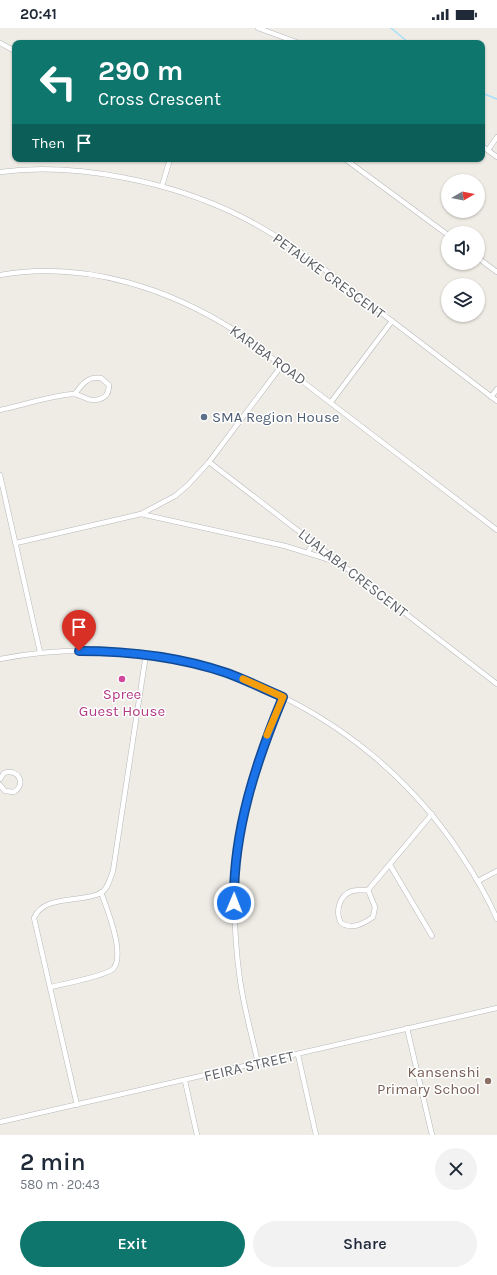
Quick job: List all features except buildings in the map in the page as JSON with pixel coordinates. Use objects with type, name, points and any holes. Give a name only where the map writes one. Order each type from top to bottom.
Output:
[{"type":"street","points":[[258,28],[291,40]]},
{"type":"street","points":[[0,43],[12,49]]},
{"type":"street","points":[[488,150],[497,137]]},
{"type":"street","points":[[485,148],[497,157]]},
{"type":"street","points":[[162,186],[169,162]]},
{"type":"street","points":[[349,162],[441,230]]},
{"type":"street","name":"PETAUKE CRESCENT","points":[[0,172],[18,170],[76,172],[162,186],[232,212],[256,224],[310,258],[497,401]]},
{"type":"street","points":[[485,263],[497,272]]},
{"type":"street","name":"KARIBA ROAD","points":[[0,274],[33,272],[78,273],[120,281],[154,290],[189,304],[219,320],[282,366],[497,530]]},
{"type":"street","points":[[331,402],[392,321]]},
{"type":"street","points":[[16,543],[141,514],[182,491],[209,462],[282,366]]},
{"type":"street","points":[[0,410],[75,394],[88,400],[100,399],[106,396],[109,391],[108,385],[101,378],[90,378],[84,382],[75,394]]},
{"type":"street","points":[[491,397],[497,389]]},
{"type":"street","name":"LUALABA CRESCENT","points":[[209,462],[497,684]]},
{"type":"street","points":[[0,478],[40,652]]},
{"type":"street","points":[[141,514],[308,552],[340,563]]},
{"type":"street","points":[[308,552],[314,542]]},
{"type":"street","points":[[0,659],[40,652],[91,651],[146,654],[225,673],[283,697],[312,712],[368,751],[398,778],[432,814],[478,881],[497,919]]},
{"type":"street","points":[[77,1105],[66,1064],[51,987],[34,918],[37,911],[58,901],[102,892],[109,884],[113,872],[146,654]]},
{"type":"street","points":[[258,1063],[241,981],[235,930],[234,889],[240,834],[250,789],[263,744],[283,697]]},
{"type":"street","points":[[0,779],[4,773],[13,772],[17,774],[21,782],[20,786],[14,792],[5,791],[0,785]]},
{"type":"street","points":[[368,890],[375,907],[373,917],[359,925],[352,927],[341,923],[338,911],[340,902],[344,895],[351,892],[368,890],[432,814]]},
{"type":"street","points":[[390,865],[432,936]]},
{"type":"street","points":[[478,881],[497,871]]},
{"type":"street","points":[[51,987],[112,970],[117,963],[118,956],[114,933],[102,892]]},
{"type":"street","name":"FEIRA STREET","points":[[0,1122],[185,1081],[497,1008]]},
{"type":"street","points":[[407,1028],[432,1135]]},
{"type":"street","points":[[298,1055],[316,1135]]},
{"type":"street","points":[[185,1081],[197,1135]]},
{"type":"waterway","points":[[391,28],[405,40]]},
{"type":"waterway","points":[[485,94],[497,99]]},
{"type":"slow traffic","points":[[243,679],[283,697],[267,735]]},
{"type":"place","name":"SMA Region House","points":[[204,417]]},
{"type":"place","name":"Spree Guest House","points":[[122,679]]},
{"type":"place","name":"Kansenshi Primary School","points":[[488,1081]]},
{"type":"route","points":[[79,651],[146,654],[186,662],[225,673],[283,697],[263,744],[250,789],[240,834],[234,889],[234,903]]}]
